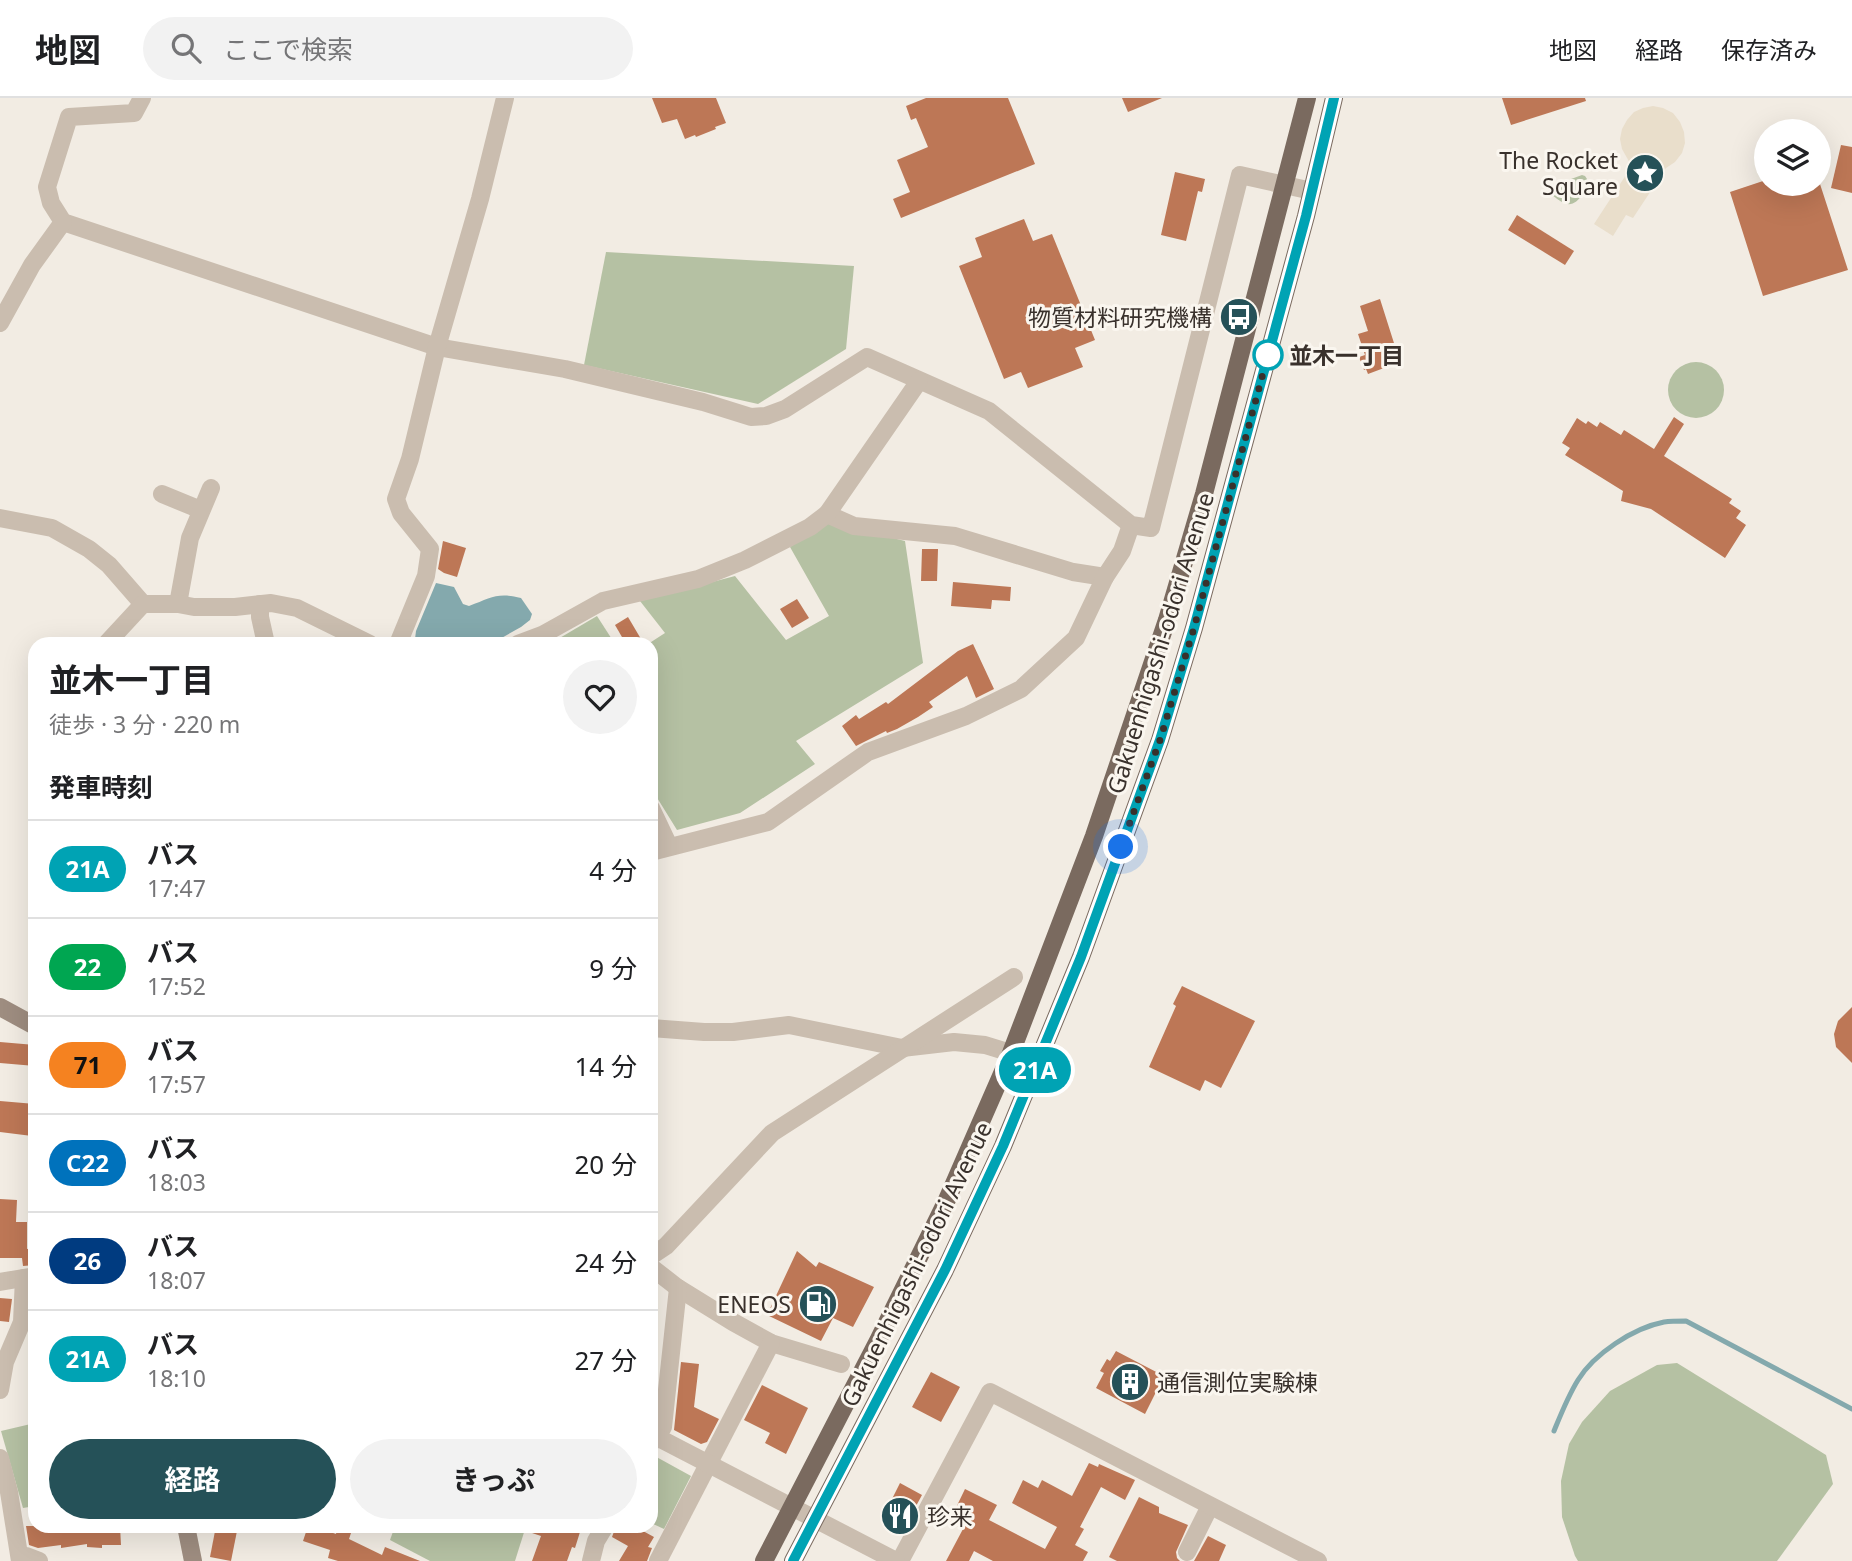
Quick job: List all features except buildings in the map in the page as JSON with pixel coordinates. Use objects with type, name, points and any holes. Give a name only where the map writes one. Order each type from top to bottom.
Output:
[{"type":"main road","name":"Gakuenhigashi-odori Avenue","points":[[764,1561],[878,1341],[940,1213],[1011,1053],[1094,836],[1167,620],[1203,495],[1307,98]]},
{"type":"main road","name":"Gakuenhigashi-odori Avenue","points":[[793,1561],[945,1270],[1003,1146],[1081,957],[1160,740],[1187,653],[1312,191],[1334,98]]},
{"type":"main road","points":[[0,1007],[28,1022]]},
{"type":"main road","points":[[187,1533],[193,1561]]},
{"type":"street","points":[[142,98],[134,113],[69,117],[47,187],[51,203],[63,222],[437,347],[565,369],[703,402],[751,417],[766,416],[785,409],[867,357],[989,411],[1131,525],[1151,528],[1240,175],[1312,191]]},
{"type":"street","points":[[401,637],[426,576],[430,549],[401,513],[396,499],[410,459],[437,347],[480,199],[505,98]]},
{"type":"street","points":[[0,323],[32,265],[63,222]]},
{"type":"street","points":[[549,637],[603,601],[698,579],[745,560],[810,527],[827,514],[919,380]]},
{"type":"street","points":[[178,604],[190,537],[211,488]]},
{"type":"street","points":[[162,494],[201,510]]},
{"type":"street","points":[[827,514],[854,526],[954,536],[1073,572],[1104,577]]},
{"type":"street","points":[[0,518],[52,528],[89,549],[109,565],[143,604]]},
{"type":"street","points":[[658,850],[768,822],[868,752],[965,716],[1021,689],[1076,638],[1104,577],[1122,551],[1131,525]]},
{"type":"street","points":[[112,637],[143,604],[235,607],[271,603],[297,608],[356,637]]},
{"type":"street","points":[[260,604],[264,637]]},
{"type":"street","points":[[658,822],[669,846]]},
{"type":"street","points":[[658,1251],[772,1133],[1014,976]]},
{"type":"street","points":[[658,1029],[733,1032],[789,1025],[902,1048],[954,1042],[985,1045],[1011,1053]]},
{"type":"street","points":[[658,1272],[678,1288],[771,1343],[841,1364]]},
{"type":"street","points":[[0,1282],[28,1277]]},
{"type":"street","points":[[0,1390],[5,1362],[22,1322],[28,1288]]},
{"type":"street","points":[[658,1432],[663,1427],[678,1288]]},
{"type":"street","points":[[657,1561],[771,1343]]},
{"type":"street","points":[[658,1440],[709,1463],[898,1561],[990,1392],[1318,1561]]},
{"type":"street","points":[[0,1458],[4,1494],[20,1559],[26,1556],[38,1561]]},
{"type":"street","points":[[1186,1552],[1210,1506]]},
{"type":"street","points":[[591,1561],[601,1533]]},
{"type":"green space","points":[[1582,175],[1587,179],[1587,183],[1582,196],[1575,202],[1565,203],[1552,195],[1552,186]]},
{"type":"green space","points":[[606,252],[854,266],[846,349],[758,404],[584,365]]},
{"type":"green space","points":[[1696,362],[1707,364],[1716,370],[1722,379],[1722,401],[1716,410],[1707,416],[1696,418],[1685,416],[1676,410],[1670,401],[1668,390],[1670,379],[1676,370],[1685,364]]},
{"type":"green space","points":[[828,522],[905,541],[923,663],[796,741],[815,764],[740,813],[677,830],[658,799],[658,638],[665,633],[640,601],[735,576],[786,640],[829,616],[790,547]]},
{"type":"green space","points":[[597,616],[610,637],[561,637]]},
{"type":"green space","points":[[1677,1363],[1826,1455],[1833,1484],[1777,1561],[1578,1561],[1575,1556],[1562,1517],[1561,1481],[1569,1444],[1582,1422],[1610,1391],[1657,1365]]},
{"type":"green space","points":[[28,1425],[28,1507],[23,1508],[1,1431]]},
{"type":"green space","points":[[658,1458],[691,1476],[664,1529],[658,1526]]},
{"type":"green space","points":[[392,1533],[524,1533],[515,1561],[430,1561],[390,1540]]},
{"type":"shaded area","name":"The Rocket Square","points":[[1653,106],[1673,113],[1680,122],[1685,143],[1682,153],[1666,168],[1633,218],[1626,215],[1613,236],[1594,224],[1631,165],[1622,149],[1622,129],[1634,112]]},
{"type":"water","points":[[436,583],[454,587],[463,604],[469,606],[500,596],[521,598],[532,614],[530,620],[503,637],[415,637]]},
{"type":"waterway","points":[[1554,1431],[1574,1386],[1594,1361],[1627,1336],[1669,1321],[1686,1321],[1852,1409]]},
{"type":"bus line","name":"21A","points":[[793,1561],[945,1270],[1003,1146],[1081,957],[1160,740],[1194,628],[1306,216],[1334,98]]},
{"type":"place","name":"The Rocket Square","points":[[1645,173]]},
{"type":"place","name":"物質材料研究機構","points":[[1239,317]]},
{"type":"place","name":"並木一丁目","points":[[1268,355]]},
{"type":"place","name":"ENEOS","points":[[818,1304]]},
{"type":"place","name":"通信測位実験棟","points":[[1130,1382]]},
{"type":"place","name":"珍来","points":[[900,1516]]},
{"type":"route","points":[[1121,847],[1160,740],[1194,628],[1271,344],[1268,355]]}]
